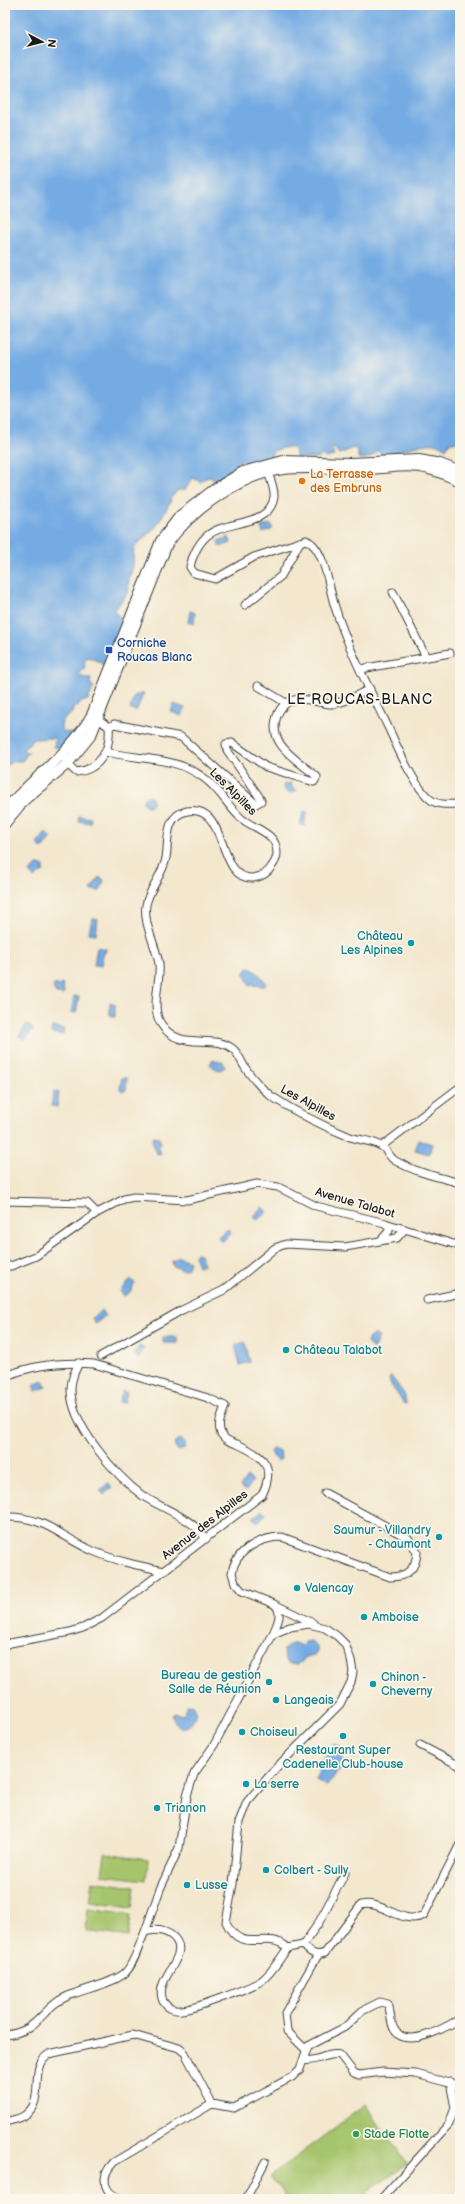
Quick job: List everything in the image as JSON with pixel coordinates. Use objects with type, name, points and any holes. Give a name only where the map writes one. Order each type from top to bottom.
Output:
[{"type":"main road","points":[[5,810],[19,794],[91,735],[95,716],[161,558],[171,538],[196,511],[267,468],[298,460],[350,463],[419,460],[440,464],[460,472]]},
{"type":"main road","points":[[267,468],[363,469],[420,467],[438,471],[460,482]]},
{"type":"main road","points":[[5,823],[24,800],[63,759],[95,716]]},
{"type":"street","points":[[267,468],[274,493],[272,506],[260,516],[209,534],[192,558],[190,567],[194,573],[215,579],[254,557],[306,540],[310,542],[323,562],[335,608],[370,689],[406,765],[423,792],[431,800],[439,804],[460,804]]},
{"type":"street","points":[[245,605],[280,576],[300,542]]},
{"type":"street","points":[[393,592],[426,657]]},
{"type":"street","points":[[361,669],[450,653]]},
{"type":"street","points":[[258,686],[286,703]]},
{"type":"street","points":[[109,727],[114,724],[181,737],[256,804],[261,801],[260,798],[226,750],[226,744],[232,743],[266,767],[310,782],[316,780],[315,774],[281,746],[276,739],[274,724],[279,710],[286,703],[299,699],[336,703],[370,689]]},
{"type":"street","points":[[95,716],[109,727]]},
{"type":"street","points":[[63,759],[76,772],[84,771],[101,760],[106,752],[109,741],[109,727]]},
{"type":"street","name":"Les Alpilles","points":[[106,752],[173,762],[189,768],[219,790],[240,817],[271,837],[275,844],[275,862],[270,870],[264,875],[254,878],[246,877],[239,874],[232,868],[215,826],[204,814],[194,811],[186,811],[178,815],[172,821],[168,830],[166,859],[148,898],[145,914],[159,963],[156,1011],[162,1024],[176,1038],[187,1041],[225,1045],[233,1049],[251,1077],[272,1096],[328,1128],[382,1146],[393,1159],[421,1172],[460,1183]]},
{"type":"street","points":[[382,1146],[460,1087]]},
{"type":"street","name":"Avenue Talabot","points":[[5,1266],[11,1266],[36,1256],[97,1213],[117,1202],[134,1197],[187,1200],[257,1184],[278,1187],[316,1206],[405,1229],[397,1238],[382,1239],[345,1248],[286,1244],[275,1248],[224,1290],[182,1310],[101,1356]]},
{"type":"street","points":[[5,1201],[87,1203],[97,1213]]},
{"type":"street","points":[[382,1239],[389,1231],[389,1227],[385,1223]]},
{"type":"street","points":[[405,1229],[460,1246]]},
{"type":"street","points":[[427,1300],[460,1293]]},
{"type":"street","points":[[9,1375],[27,1368],[79,1363]]},
{"type":"street","points":[[79,1363],[73,1375],[72,1399],[74,1409],[91,1439],[112,1467],[134,1488],[156,1504],[196,1527],[206,1539]]},
{"type":"street","name":"Avenue des Alpilles","points":[[5,1645],[10,1642],[84,1628],[102,1618],[262,1495],[268,1483],[268,1470],[260,1455],[226,1441],[221,1434],[220,1422],[225,1406],[208,1398],[144,1377],[94,1364],[79,1363]]},
{"type":"street","points":[[288,1948],[277,1940],[243,1941],[233,1933],[226,1922],[233,1884],[239,1822],[247,1802],[267,1778],[340,1704],[351,1682],[351,1660],[345,1644],[337,1636],[274,1604],[242,1591],[235,1583],[232,1573],[234,1563],[242,1553],[268,1537],[282,1537],[299,1542],[390,1577],[403,1576],[410,1572],[415,1562],[417,1552],[408,1538],[325,1493]]},
{"type":"street","points":[[5,1517],[31,1518],[46,1523],[91,1550],[108,1557],[164,1571]]},
{"type":"street","points":[[5,2034],[16,2034],[35,2024],[53,2005],[68,1996],[122,1975],[130,1967],[145,1932],[160,1889],[179,1848],[187,1796],[194,1774],[214,1745],[273,1634],[280,1616],[278,1608],[274,1604]]},
{"type":"street","points":[[273,1634],[290,1627],[309,1624],[316,1625]]},
{"type":"street","points":[[420,1745],[460,1766]]},
{"type":"street","points":[[306,2050],[287,2031],[285,2013],[318,1955],[329,1949],[361,1905],[372,1904],[413,1919],[424,1915],[460,1844]]},
{"type":"street","points":[[145,1932],[153,1929],[163,1931],[172,1936],[177,1942],[179,1951],[178,1957],[162,1984],[162,1992],[164,2003],[171,2009],[183,2010],[261,1981],[274,1968],[288,1948],[303,1944],[318,1924],[345,1873]]},
{"type":"street","points":[[303,1944],[313,1954],[318,1955]]},
{"type":"street","points":[[122,2199],[117,2198],[106,2186],[104,2177],[106,2169],[114,2162],[212,2104],[234,2108],[292,2076],[300,2069],[306,2050],[312,2044],[345,2027],[362,2011],[380,2002],[388,2004],[392,2024],[396,2032],[407,2038],[425,2036],[460,2018]]},
{"type":"street","points":[[5,2122],[26,2114],[34,2105],[38,2068],[45,2056],[133,2035],[140,2035],[179,2048],[185,2053],[212,2104]]},
{"type":"street","points":[[304,2060],[313,2060],[333,2054],[340,2055],[354,2073],[359,2075],[383,2072],[416,2074],[450,2082],[460,2086]]},
{"type":"street","points":[[381,2199],[449,2124],[455,2108],[450,2082]]},
{"type":"street","points":[[246,2199],[265,2162]]},
{"type":"green space","points":[[105,1853],[148,1859],[146,1880],[102,1875]]},
{"type":"green space","points":[[92,1881],[135,1887],[132,1908],[89,1902]]},
{"type":"green space","points":[[88,1909],[131,1915],[128,1937],[86,1931]]},
{"type":"green space","name":"Stade Flotte","points":[[365,2105],[407,2163],[359,2199],[287,2199],[270,2176]]},
{"type":"water","points":[[5,5],[460,5],[460,442],[450,442],[446,449],[436,444],[424,444],[399,452],[382,455],[378,451],[372,456],[364,459],[358,458],[358,451],[354,448],[339,454],[334,448],[330,449],[334,456],[325,458],[323,455],[318,458],[296,458],[295,449],[287,447],[273,451],[271,456],[275,458],[272,460],[262,459],[253,463],[240,461],[238,473],[219,482],[211,477],[205,478],[201,482],[193,478],[185,490],[178,490],[170,499],[171,501],[156,527],[134,547],[133,566],[128,584],[129,591],[114,611],[125,622],[123,644],[105,660],[107,665],[104,667],[101,662],[88,657],[84,662],[85,667],[78,676],[91,679],[90,684],[94,687],[88,700],[78,703],[79,705],[74,707],[72,713],[62,721],[61,727],[64,732],[75,733],[63,753],[60,748],[54,747],[55,738],[34,739],[23,749],[25,752],[29,752],[22,761],[12,761],[5,767]]},
{"type":"water","points":[[271,524],[273,529],[263,533],[261,527]]},
{"type":"water","points":[[229,537],[231,543],[220,547],[218,541]]},
{"type":"water","points":[[190,611],[195,613],[194,624],[188,622]]},
{"type":"water","points":[[144,693],[136,711],[130,709],[134,696]]},
{"type":"water","points":[[174,704],[185,708],[182,716],[171,712]]},
{"type":"water","points":[[291,783],[293,789],[297,790],[295,792],[288,793],[283,788],[284,784]]},
{"type":"water","points":[[146,796],[150,796],[152,797],[152,805],[146,806],[143,803],[143,799]]},
{"type":"water","points":[[306,811],[308,814],[305,818],[305,826],[300,825],[303,812]]},
{"type":"water","points":[[79,816],[91,818],[90,823],[78,821]]},
{"type":"water","points":[[46,833],[51,838],[42,849],[37,844]]},
{"type":"water","points":[[37,865],[44,866],[43,873],[40,873],[34,878],[29,873]]},
{"type":"water","points":[[99,877],[104,880],[100,891],[91,890]]},
{"type":"water","points":[[92,918],[98,919],[96,934],[89,933]]},
{"type":"water","points":[[97,947],[106,949],[105,953],[103,953],[101,966],[94,965]]},
{"type":"water","points":[[248,968],[256,971],[261,976],[266,983],[264,986],[250,985],[244,974]]},
{"type":"water","points":[[55,984],[58,986],[62,984],[64,991],[63,995],[56,994],[53,987]]},
{"type":"water","points":[[74,996],[79,997],[76,1013],[71,1012]]},
{"type":"water","points":[[110,1002],[115,1004],[115,1017],[110,1015]]},
{"type":"water","points":[[27,1024],[33,1029],[25,1040],[19,1036]]},
{"type":"water","points":[[52,1027],[64,1029],[63,1035],[51,1033]]},
{"type":"water","points":[[213,1060],[223,1062],[225,1067],[220,1070],[212,1067],[210,1064]]},
{"type":"water","points":[[122,1078],[127,1078],[126,1090],[123,1091],[120,1089]]},
{"type":"water","points":[[54,1091],[59,1093],[57,1107],[51,1106]]},
{"type":"water","points":[[154,1136],[159,1137],[161,1143],[158,1144],[161,1153],[157,1154],[152,1140]]},
{"type":"water","points":[[419,1140],[432,1144],[429,1154],[415,1150]]},
{"type":"water","points":[[262,1207],[267,1212],[257,1220],[253,1216]]},
{"type":"water","points":[[227,1228],[231,1233],[222,1242],[218,1237]]},
{"type":"water","points":[[196,1253],[200,1254],[204,1264],[198,1266],[194,1256]]},
{"type":"water","points":[[179,1257],[190,1261],[188,1268],[183,1270],[173,1266],[172,1261]]},
{"type":"water","points":[[131,1279],[135,1283],[130,1292],[124,1296],[120,1291]]},
{"type":"water","points":[[101,1310],[105,1316],[95,1324],[92,1319]]},
{"type":"water","points":[[376,1334],[379,1337],[373,1349],[367,1343],[369,1338]]},
{"type":"water","points":[[163,1337],[177,1337],[177,1343],[163,1343]]},
{"type":"water","points":[[245,1342],[250,1362],[240,1365],[235,1345]]},
{"type":"water","points":[[139,1346],[144,1348],[138,1359],[134,1354]]},
{"type":"water","points":[[391,1376],[405,1395],[406,1404],[403,1403],[391,1385],[389,1379]]},
{"type":"water","points":[[43,1381],[46,1387],[35,1391],[33,1385]]},
{"type":"water","points":[[122,1391],[127,1393],[124,1403],[119,1402]]},
{"type":"water","points":[[180,1439],[184,1441],[186,1445],[184,1449],[180,1451],[176,1449],[174,1445],[176,1441]]},
{"type":"water","points":[[273,1448],[280,1451],[281,1459],[277,1461],[270,1452]]},
{"type":"water","points":[[247,1477],[253,1481],[246,1491],[240,1487]]},
{"type":"water","points":[[108,1483],[112,1487],[104,1495],[100,1491]]},
{"type":"water","points":[[262,1510],[266,1513],[258,1522],[253,1518]]},
{"type":"water","points":[[311,1641],[317,1646],[317,1652],[314,1656],[305,1657],[299,1664],[291,1664],[285,1660],[284,1650],[288,1646],[294,1644],[301,1646],[305,1642]]},
{"type":"water","points":[[187,1705],[193,1706],[196,1712],[194,1717],[191,1723],[184,1728],[178,1727],[172,1716],[174,1713],[183,1715]]},
{"type":"water","points":[[334,1744],[345,1750],[338,1771],[327,1786],[316,1780],[322,1761]]},
{"type":"place","name":"La Terrasse des Embruns","points":[[302,481]]},
{"type":"place","name":"Corniche Roucas Blanc","points":[[109,650]]},
{"type":"place","name":"Château Les Alpines","points":[[411,943]]},
{"type":"place","name":"Château Talabot","points":[[286,1350]]},
{"type":"place","name":"Saumur - Villandry - Chaumont","points":[[439,1537]]},
{"type":"place","name":"Valencay","points":[[297,1588]]},
{"type":"place","name":"Amboise","points":[[364,1617]]},
{"type":"place","name":"Bureau de gestion Salle de Réunion","points":[[269,1682]]},
{"type":"place","name":"Chinon - Cheverny","points":[[373,1684]]},
{"type":"place","name":"Langeais","points":[[276,1700]]},
{"type":"place","name":"Choiseul","points":[[242,1732]]},
{"type":"place","name":"Restaurant Super Cadenelle Club-house","points":[[343,1736]]},
{"type":"place","name":"La serre","points":[[246,1784]]},
{"type":"place","name":"Trianon","points":[[157,1808]]},
{"type":"place","name":"Colbert - Sully","points":[[266,1870]]},
{"type":"place","name":"Lusse","points":[[187,1885]]},
{"type":"place","name":"Stade Flotte","points":[[356,2134]]},
{"type":"district","name":"LE ROUCAS-BLANC","points":[[360,699]]}]
